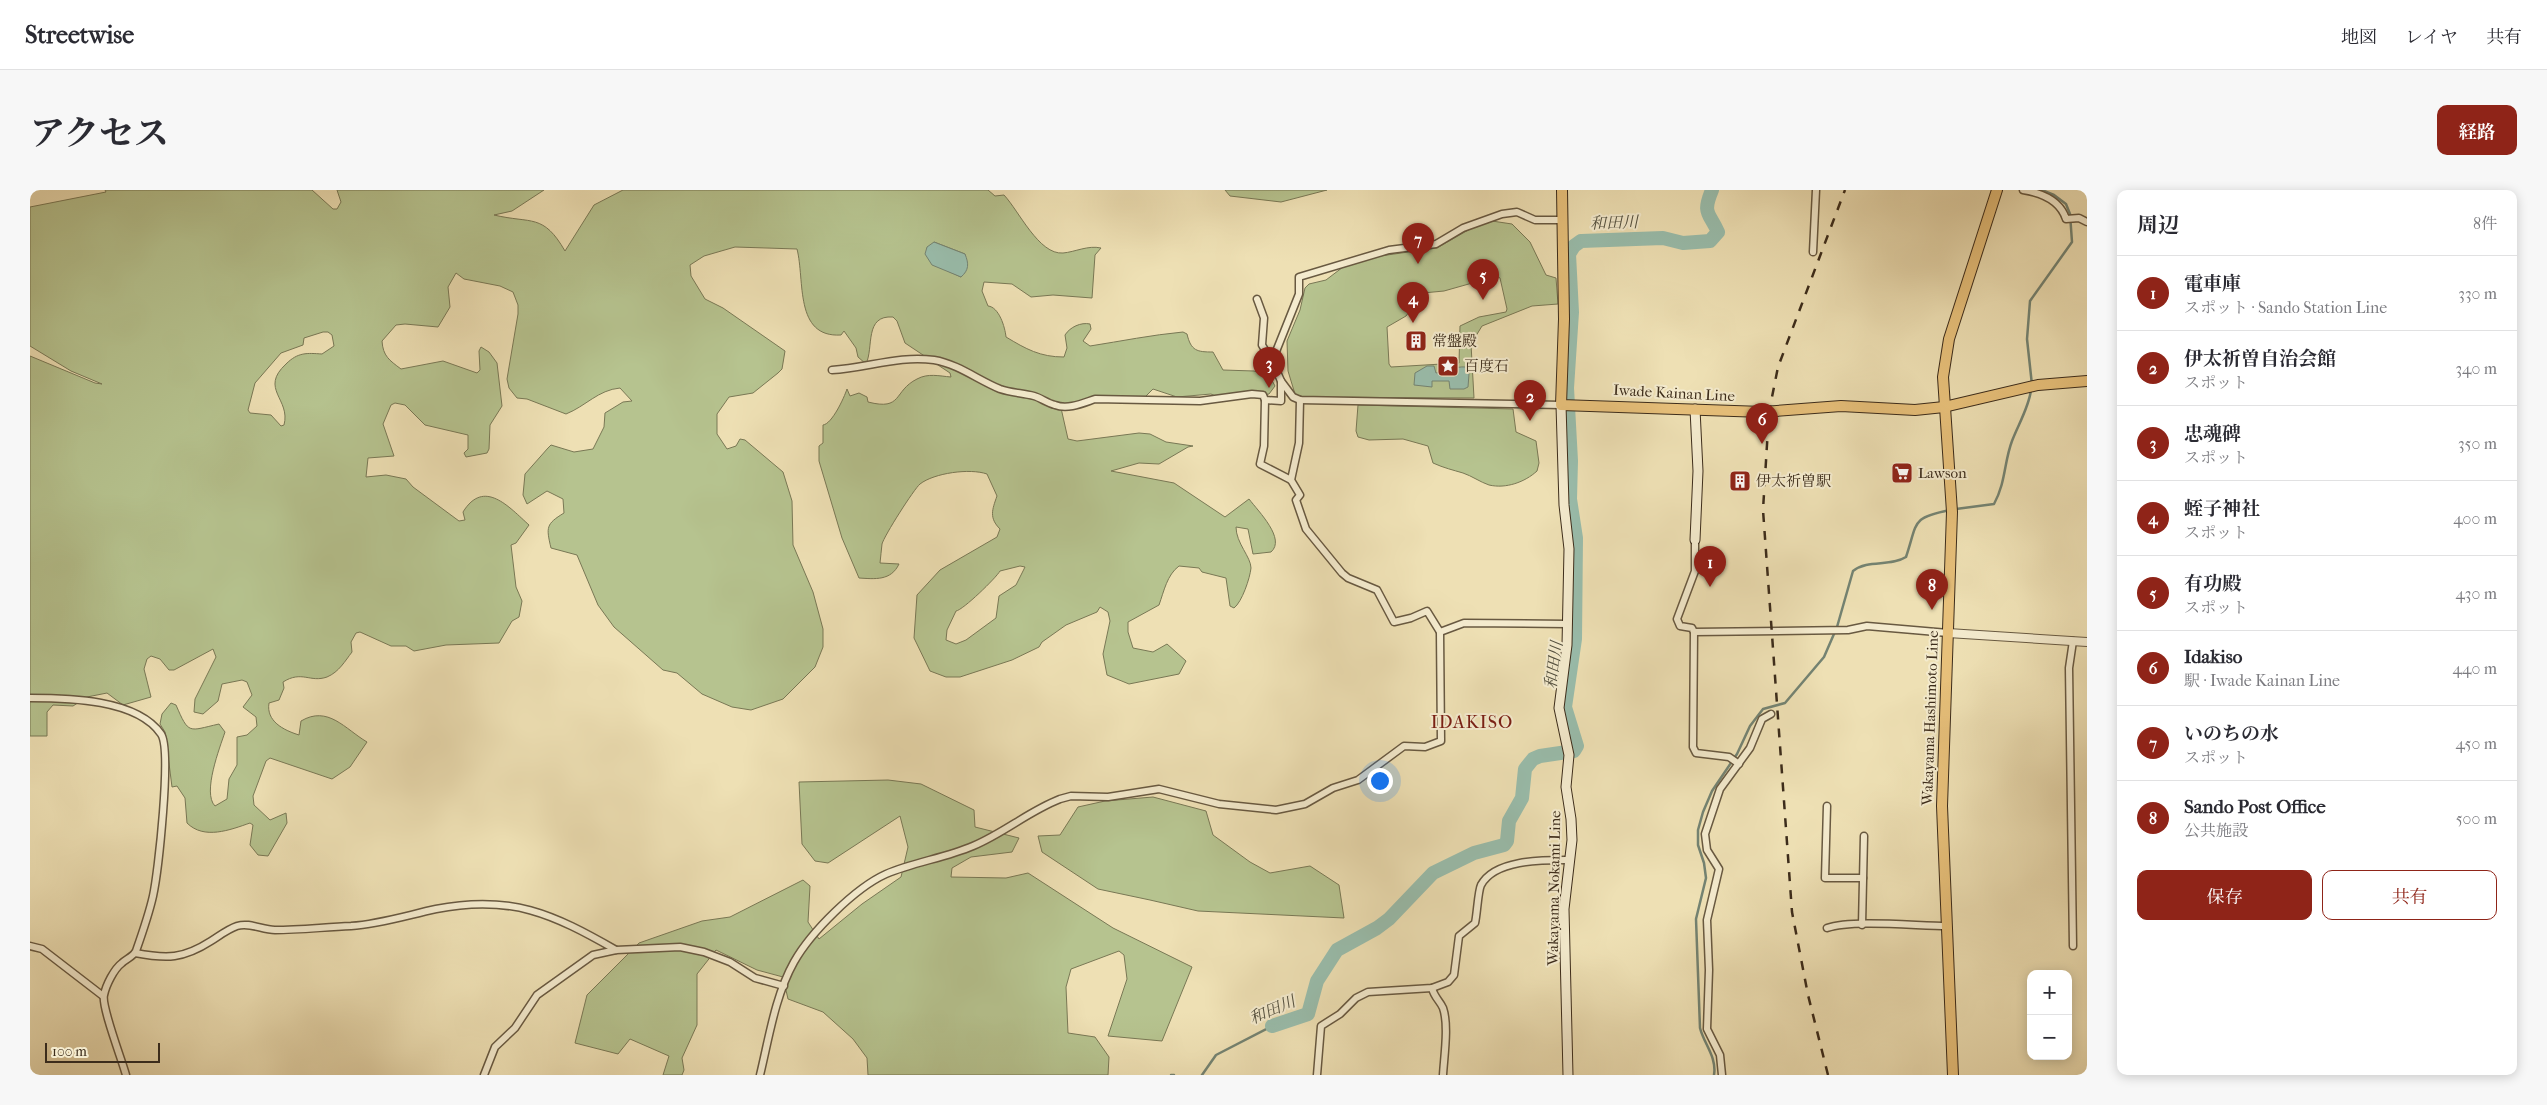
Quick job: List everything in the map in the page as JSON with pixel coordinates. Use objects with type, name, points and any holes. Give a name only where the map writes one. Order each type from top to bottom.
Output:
[{"type":"main road","points":[[1562,190],[1566,405]]},
{"type":"main road","name":"Wakayama Hashimoto Line","points":[[1953,1075],[1942,806],[1952,507],[1942,376],[1946,353],[1997,190]]},
{"type":"main road","name":"Iwade Kainan Line","points":[[1566,405],[1769,412],[1841,406],[1915,410],[1944,407],[2038,385],[2087,382]]},
{"type":"main road","name":"Wakayama Nokami Line","points":[[1566,405],[1564,505],[1570,549],[1566,662],[1559,708],[1568,753],[1566,788],[1570,804],[1572,840],[1564,909],[1568,1075]]},
{"type":"main road","points":[[1694,409],[1698,471],[1695,540]]},
{"type":"street","points":[[1814,252],[1816,190]]},
{"type":"street","points":[[2023,190],[2046,196],[2055,202],[2063,211],[2066,219],[2079,218],[2087,222]]},
{"type":"street","points":[[1274,364],[1275,354],[1299,294],[1299,278],[1389,250],[1436,244],[1463,228],[1502,214],[1517,212],[1535,220],[1562,220]]},
{"type":"street","points":[[1256,299],[1264,318],[1262,345],[1274,364],[1281,381],[1293,397],[1300,400],[1566,405]]},
{"type":"street","points":[[760,1075],[784,986],[794,962],[825,922],[845,902],[868,884],[911,864],[971,847],[997,835],[1060,799],[1071,796],[1108,796],[1159,789],[1219,804],[1276,810],[1306,804],[1334,788],[1358,780],[1404,746],[1425,747],[1441,741],[1440,632],[1428,611],[1394,622],[1377,590],[1348,578],[1342,573],[1306,530],[1296,500],[1300,495],[1291,480],[1261,466],[1259,462],[1264,446],[1265,400],[1263,395],[1252,394],[1200,401],[1095,399],[1080,405],[1056,406],[1034,396],[1016,394],[999,388],[953,365],[936,360],[896,359],[879,365],[832,370]]},
{"type":"street","points":[[1265,400],[1282,401],[1281,381]]},
{"type":"street","points":[[1291,480],[1299,443],[1300,400]]},
{"type":"street","points":[[1695,540],[1695,571],[1676,619],[1680,626],[1692,628],[1694,632],[1693,747],[1696,753],[1729,757],[1739,764]]},
{"type":"street","points":[[1440,632],[1464,623],[1568,624]]},
{"type":"street","points":[[1694,632],[1848,630],[1867,626],[2087,642]]},
{"type":"street","points":[[2073,641],[2070,668],[2073,946]]},
{"type":"street","points":[[30,698],[86,699],[123,709],[150,723],[161,735],[165,745],[165,777],[153,896],[135,953],[120,964],[103,996],[104,1012],[112,1027],[126,1075]]},
{"type":"street","points":[[1722,1075],[1720,1055],[1707,1029],[1709,970],[1707,920],[1718,869],[1707,850],[1705,834],[1725,779],[1750,748],[1762,719],[1771,714]]},
{"type":"street","points":[[1827,806],[1825,878],[1863,878]]},
{"type":"street","points":[[1862,925],[1864,836]]},
{"type":"street","points":[[1317,1075],[1321,1026],[1340,1014],[1356,998],[1368,992],[1432,988],[1448,982],[1454,975],[1459,936],[1476,923],[1480,885],[1499,870],[1511,865],[1541,860],[1569,860]]},
{"type":"street","points":[[135,953],[165,958],[180,956],[194,952],[237,926],[249,925],[274,930],[353,926],[386,922],[439,908],[472,903],[506,904],[522,907],[561,921],[616,950]]},
{"type":"street","points":[[1827,928],[1862,925],[1947,926]]},
{"type":"street","points":[[30,946],[42,949],[103,996]]},
{"type":"street","points":[[484,1075],[495,1047],[516,1028],[538,995],[593,955],[616,950],[680,947],[704,952],[730,962],[755,978],[784,986]]},
{"type":"street","points":[[1432,988],[1434,997],[1443,1008],[1445,1033],[1443,1075]]},
{"type":"green space","points":[[105,190],[312,190],[333,209],[337,209],[341,202],[337,190],[544,190],[512,211],[494,215],[527,220],[543,225],[557,239],[565,251],[594,205],[623,190],[988,190],[995,196],[1004,195],[1030,231],[1046,247],[1054,252],[1063,253],[1086,248],[1101,248],[1095,255],[1092,298],[1053,295],[1031,297],[1012,284],[984,282],[982,291],[988,306],[992,307],[998,314],[1003,323],[1006,337],[1034,352],[1048,356],[1064,357],[1067,348],[1065,335],[1079,324],[1090,324],[1091,329],[1083,341],[1090,346],[1183,332],[1187,334],[1190,344],[1195,349],[1203,352],[1213,352],[1223,370],[1254,371],[1269,375],[1275,386],[1269,394],[1226,401],[1211,394],[1177,397],[1153,389],[1145,397],[1081,403],[1061,408],[1068,439],[1077,441],[1139,433],[1150,434],[1166,442],[1193,446],[1159,464],[1139,463],[1111,471],[1174,483],[1225,517],[1249,499],[1273,533],[1275,547],[1271,552],[1253,554],[1248,529],[1236,527],[1238,539],[1249,559],[1251,568],[1245,590],[1234,608],[1230,606],[1226,578],[1202,572],[1199,568],[1179,566],[1169,579],[1159,605],[1128,622],[1128,632],[1133,648],[1153,652],[1167,644],[1186,661],[1179,674],[1129,684],[1107,675],[1103,654],[1110,621],[1108,612],[1100,607],[1097,612],[1066,625],[1042,642],[1039,647],[1012,660],[960,677],[946,677],[930,671],[914,638],[917,595],[940,570],[997,537],[1000,529],[994,521],[993,514],[997,496],[987,474],[971,471],[943,474],[920,484],[882,544],[880,563],[899,564],[896,570],[882,578],[859,578],[842,538],[819,461],[819,446],[823,443],[823,425],[834,416],[847,389],[850,396],[859,393],[867,397],[868,402],[887,404],[893,402],[909,384],[921,377],[929,375],[951,377],[950,373],[905,343],[897,321],[893,317],[878,321],[874,327],[866,364],[858,357],[856,348],[844,331],[841,335],[826,333],[815,327],[804,305],[797,249],[735,247],[704,256],[690,265],[691,276],[705,299],[723,308],[785,351],[782,369],[778,373],[753,393],[729,397],[717,414],[717,434],[727,449],[736,446],[740,439],[745,440],[783,472],[792,501],[793,545],[813,592],[823,629],[823,647],[815,667],[783,699],[751,710],[732,707],[702,694],[677,673],[663,670],[614,627],[598,605],[577,555],[551,548],[548,531],[551,523],[564,513],[563,499],[547,491],[527,504],[523,495],[525,474],[551,445],[574,452],[593,449],[604,427],[605,413],[623,402],[632,401],[620,388],[612,389],[566,414],[527,399],[517,398],[509,388],[507,379],[518,314],[518,305],[513,292],[500,286],[464,279],[456,273],[448,287],[450,307],[438,327],[396,325],[382,341],[387,357],[401,369],[443,361],[477,373],[480,370],[479,351],[481,347],[489,352],[497,363],[502,406],[490,425],[489,449],[487,453],[466,457],[464,453],[468,449],[468,435],[425,425],[405,405],[395,403],[391,405],[383,424],[394,456],[368,458],[366,477],[386,475],[406,479],[413,487],[459,521],[465,520],[463,512],[471,502],[479,497],[488,496],[505,504],[529,525],[516,543],[511,545],[516,587],[522,601],[519,617],[512,621],[499,643],[446,645],[414,651],[406,646],[391,646],[360,632],[356,633],[351,642],[352,652],[331,675],[316,679],[296,677],[283,682],[284,688],[279,700],[269,703],[270,715],[277,724],[299,735],[301,721],[311,717],[328,717],[344,725],[367,742],[350,767],[332,779],[270,758],[266,761],[253,796],[254,805],[270,820],[286,813],[287,823],[268,856],[258,855],[250,845],[253,825],[250,823],[217,832],[201,831],[194,828],[187,823],[185,798],[177,786],[172,787],[165,732],[160,724],[162,714],[171,703],[176,705],[187,726],[195,729],[219,724],[225,732],[211,781],[211,800],[215,806],[227,799],[229,779],[237,765],[237,737],[247,735],[257,726],[256,717],[243,707],[252,695],[247,682],[242,680],[222,684],[218,701],[203,714],[194,712],[195,699],[216,657],[213,649],[174,670],[169,670],[160,659],[151,656],[147,659],[144,669],[151,697],[123,705],[107,693],[87,697],[73,706],[53,705],[47,712],[47,736],[30,736],[30,356],[95,383],[102,384],[71,371],[30,346],[30,207],[106,192]],"holes":[[[934,242],[965,254],[961,277],[948,271]],[[328,332],[332,335],[334,346],[322,354],[299,355],[286,364],[278,373],[275,387],[285,416],[284,425],[281,426],[271,415],[250,413],[248,410],[255,383],[281,353],[303,345],[304,338]],[[1020,566],[1025,567],[1016,585],[999,596],[996,618],[966,640],[956,644],[946,640],[947,630],[956,611],[979,593],[1000,571]]]},
{"type":"green space","points":[[1225,190],[1327,190],[1281,202],[1230,196]]},
{"type":"green space","points":[[1492,221],[1512,224],[1530,242],[1546,275],[1556,278],[1558,304],[1532,306],[1482,326],[1471,344],[1474,398],[1301,397],[1295,394],[1288,371],[1287,341],[1300,310],[1305,288],[1309,284],[1326,280],[1343,267],[1380,256],[1437,248],[1470,229]],"holes":[[[1497,276],[1500,278],[1507,309],[1506,312],[1479,317],[1460,326],[1459,363],[1391,367],[1389,364],[1387,327],[1406,316],[1423,293],[1444,291]]]},
{"type":"green space","points":[[1358,405],[1513,409],[1516,432],[1536,441],[1539,463],[1537,471],[1515,484],[1489,485],[1466,474],[1433,463],[1428,446],[1403,439],[1369,440],[1358,437],[1356,431]]},
{"type":"green space","points":[[888,780],[921,784],[974,810],[975,827],[1019,838],[1012,852],[971,857],[952,868],[951,877],[1006,878],[1028,873],[1113,928],[1192,967],[1162,1041],[1108,1036],[1127,979],[1124,955],[1119,951],[1071,969],[1066,987],[1068,1033],[1095,1037],[1109,1057],[1108,1075],[868,1075],[867,1058],[853,1039],[823,1012],[788,999],[783,977],[757,970],[716,950],[697,974],[697,1025],[682,1058],[684,1070],[682,1075],[663,1075],[669,1056],[630,1039],[618,1054],[575,1043],[587,995],[639,943],[702,921],[730,917],[803,880],[810,886],[808,922],[819,939],[862,904],[901,877],[908,847],[900,816],[828,863],[815,861],[802,844],[799,782]]},
{"type":"green space","points":[[1153,797],[1206,811],[1213,835],[1250,862],[1270,873],[1310,866],[1339,885],[1344,918],[1198,911],[1098,889],[1042,852],[1038,836],[1060,835],[1078,807],[1105,801]]},
{"type":"shaded area","points":[[934,242],[965,254],[968,267],[961,277],[932,265],[925,254],[927,247]]},
{"type":"shaded area","points":[[1427,366],[1434,366],[1436,373],[1458,367],[1466,367],[1469,374],[1468,387],[1464,389],[1450,389],[1449,381],[1432,381],[1432,387],[1414,385],[1415,373]]},
{"type":"waterway","name":"和田川","points":[[1272,1026],[1308,1014],[1317,981],[1337,950],[1377,928],[1389,919],[1433,873],[1474,853],[1504,845],[1507,841],[1509,821],[1522,798],[1525,769],[1533,759],[1540,756],[1574,751],[1577,746],[1565,707],[1575,639],[1576,538],[1570,499],[1571,461],[1567,388],[1572,312],[1569,254],[1574,246],[1581,241],[1663,238],[1683,243],[1710,241],[1718,232],[1707,209],[1712,190]]},
{"type":"waterway","points":[[2032,385],[2027,339],[2030,301],[2072,242],[2070,214],[2066,204],[2054,195],[2042,190]]},
{"type":"waterway","points":[[1956,509],[1994,504],[2001,488],[2009,449],[2026,409],[2031,390]]},
{"type":"waterway","points":[[1714,1075],[1714,1062],[1700,1028],[1696,919],[1706,878],[1704,863],[1698,845],[1698,830],[1703,812],[1712,791],[1737,754],[1750,726],[1763,709],[1785,703],[1824,657],[1837,627],[1853,571],[1865,565],[1893,562],[1906,557],[1918,523],[1928,516],[1950,510]]},
{"type":"waterway","name":"和田川","points":[[1202,1075],[1216,1055],[1272,1026]]},
{"type":"railway","points":[[1828,1075],[1808,995],[1792,912],[1763,510],[1769,412],[1778,367],[1845,190]]},
{"type":"place","name":"いのちの水","points":[[1418,264]]},
{"type":"place","name":"有功殿","points":[[1483,300]]},
{"type":"place","name":"蛭子神社","points":[[1413,323]]},
{"type":"place","name":"常盤殿","points":[[1416,341]]},
{"type":"place","name":"百度石","points":[[1448,366]]},
{"type":"place","name":"忠魂碑","points":[[1269,388]]},
{"type":"place","name":"伊太祈曽自治会館","points":[[1530,421]]},
{"type":"place","name":"Idakiso","points":[[1762,444]]},
{"type":"place","name":"Lawson","points":[[1902,473]]},
{"type":"place","name":"伊太祈曽駅","points":[[1740,481]]},
{"type":"place","name":"電車庫","points":[[1710,587]]},
{"type":"place","name":"Sando Post Office","points":[[1932,610]]},
{"type":"district","name":"IDAKISO","points":[[1472,722]]}]
